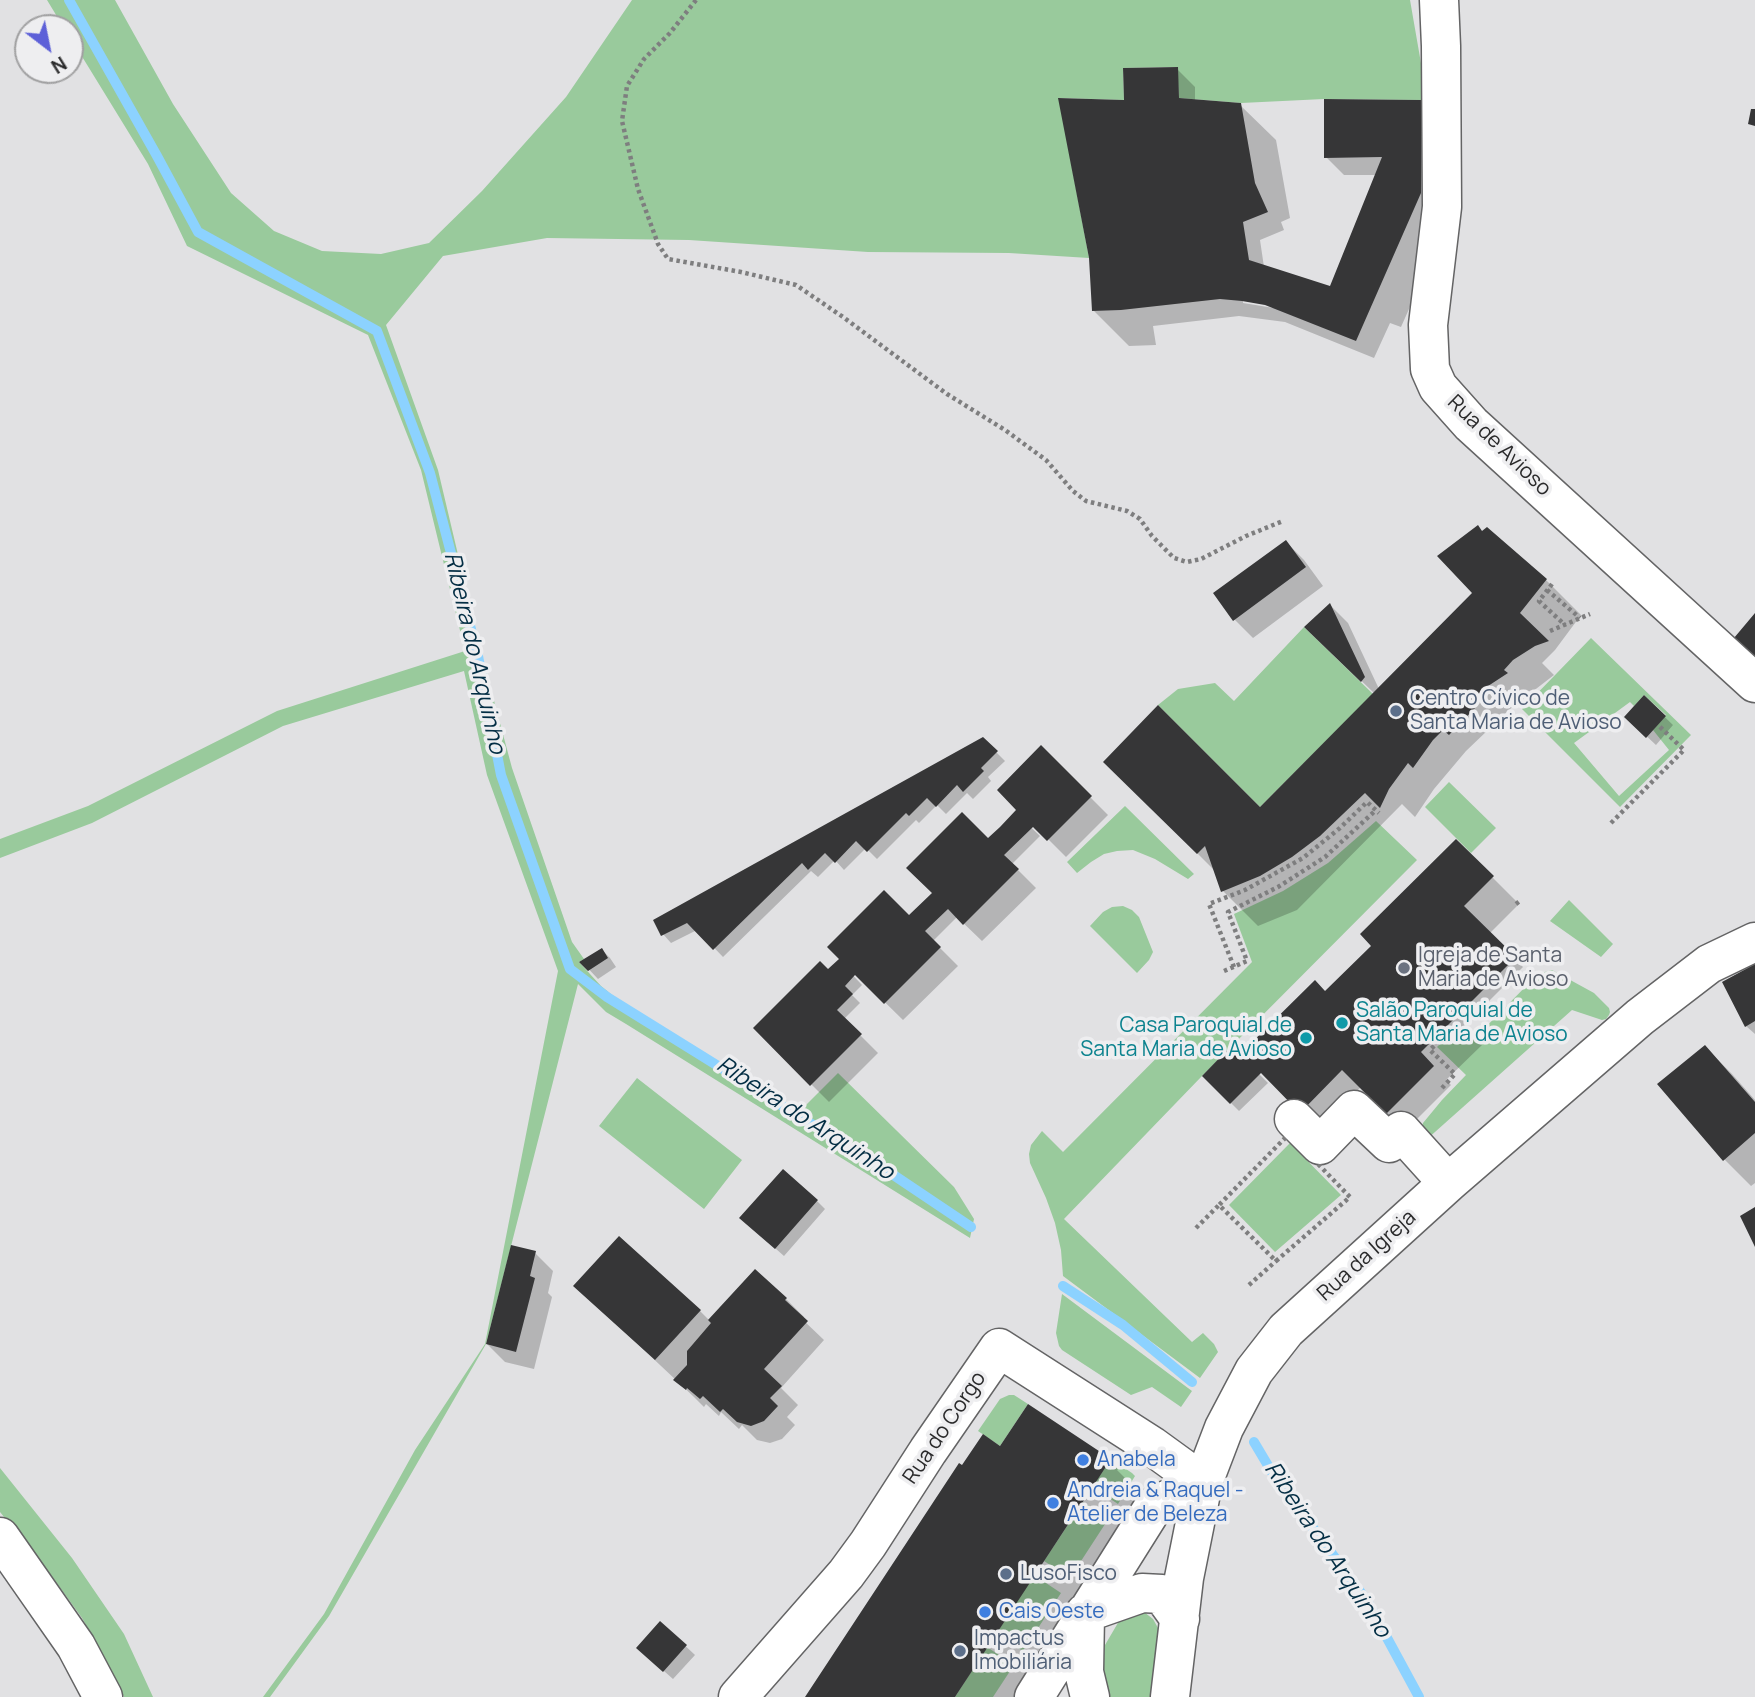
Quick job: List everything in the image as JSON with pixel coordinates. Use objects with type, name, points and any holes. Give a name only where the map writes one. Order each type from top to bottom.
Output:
[{"type":"street","name":"Rua de Avioso","points":[[1439,0],[1442,207],[1428,325],[1430,369],[1437,387],[1471,424],[1755,683]]},
{"type":"street","name":"Rua da Igreja","points":[[1170,1697],[1184,1578],[1202,1483],[1224,1429],[1254,1371],[1286,1330],[1448,1183],[1640,1017],[1709,964],[1755,942]]},
{"type":"street","points":[[1294,1119],[1320,1145],[1354,1110],[1390,1143],[1401,1131],[1448,1183]]},
{"type":"street","name":"Rua do Corgo","points":[[738,1697],[846,1574],[999,1348],[1152,1446],[1202,1483]]},
{"type":"street","points":[[1034,1697],[1154,1506],[1202,1483]]},
{"type":"street","points":[[0,1537],[76,1646],[103,1697]]},
{"type":"street","points":[[1085,1613],[1142,1593],[1162,1594],[1180,1619]]},
{"type":"street","points":[[1085,1613],[1084,1672],[1090,1697]]},
{"type":"path","points":[[696,0],[670,33],[644,59],[627,86],[622,121],[638,189],[658,244],[668,259],[796,285],[844,317],[947,394],[1005,430],[1046,460],[1073,491],[1086,501],[1127,511],[1140,519],[1152,536],[1174,558],[1187,562],[1202,559],[1283,520]]},
{"type":"path","points":[[1552,583],[1539,601],[1565,625]]},
{"type":"path","points":[[1547,590],[1580,618]]},
{"type":"path","points":[[1550,631],[1590,614]]},
{"type":"path","points":[[1611,823],[1684,750],[1658,724]]},
{"type":"path","points":[[1224,971],[1234,967],[1247,961],[1228,912],[1278,887],[1325,857],[1377,811],[1367,802],[1303,858],[1245,890],[1209,904],[1234,967]]},
{"type":"path","points":[[1442,1088],[1455,1074],[1430,1050],[1453,1027]]},
{"type":"path","points":[[1196,1228],[1289,1134],[1350,1196],[1249,1285]]},
{"type":"path","points":[[1219,1205],[1276,1261]]},
{"type":"green space","points":[[47,0],[115,0],[173,104],[231,193],[274,231],[322,251],[381,254],[429,243],[482,191],[566,97],[632,0],[1410,0],[1422,69],[1422,100],[1324,99],[1241,103],[1179,98],[1177,67],[1123,68],[1124,100],[1059,98],[1089,258],[1009,253],[868,252],[689,240],[547,238],[443,256],[386,325],[438,470],[481,652],[512,768],[572,942],[584,959],[579,962],[616,998],[799,1112],[838,1073],[954,1187],[974,1219],[970,1238],[606,1012],[578,984],[486,1344],[329,1616],[270,1697],[263,1697],[324,1614],[415,1450],[485,1344],[558,971],[487,775],[464,671],[283,726],[92,823],[0,858],[0,839],[88,806],[277,711],[465,651],[421,470],[368,335],[187,246],[148,164],[84,60],[84,14],[56,14]]},
{"type":"green space","points":[[1304,627],[1373,694],[1260,807],[1158,705],[1178,689],[1215,683],[1234,701]]},
{"type":"green space","points":[[1591,638],[1691,735],[1620,807],[1522,709]],"holes":[[[1644,695],[1666,715],[1653,730],[1669,750],[1619,796],[1574,743],[1630,702],[1634,706]]]},
{"type":"green space","points":[[1449,782],[1496,828],[1471,853],[1425,807]]},
{"type":"green space","points":[[1125,806],[1194,874],[1188,879],[1155,859],[1133,850],[1104,854],[1077,873],[1067,862]]},
{"type":"green space","points":[[1376,821],[1417,860],[1064,1219],[1192,1342],[1203,1333],[1214,1344],[1218,1352],[1200,1378],[1063,1276],[1055,1223],[1030,1163],[1031,1145],[1042,1131],[1063,1152],[1252,962],[1234,914],[1283,891],[1328,863]]},
{"type":"green space","points":[[1569,900],[1613,944],[1601,957],[1550,921]]},
{"type":"green space","points":[[1123,906],[1139,917],[1153,952],[1137,973],[1090,926],[1103,912],[1112,907]]},
{"type":"green space","points":[[1552,970],[1594,993],[1609,1008],[1609,1015],[1602,1020],[1572,1010],[1426,1140],[1423,1123],[1466,1075],[1437,1047],[1455,1029],[1469,1044],[1538,974]]},
{"type":"green space","points":[[637,1078],[742,1160],[704,1209],[599,1126]]},
{"type":"green space","points":[[1290,1143],[1341,1195],[1275,1252],[1229,1205]]},
{"type":"green space","points":[[1062,1294],[1192,1391],[1181,1407],[1152,1387],[1131,1395],[1062,1350],[1056,1333]]},
{"type":"green space","points":[[1014,1395],[1028,1404],[1000,1446],[978,1431],[1000,1399]]},
{"type":"green space","points":[[1111,1459],[1135,1476],[1118,1504],[1092,1487]]},
{"type":"green space","points":[[0,1468],[72,1558],[124,1634],[153,1697],[124,1697],[82,1618],[0,1512]]},
{"type":"green space","points":[[1083,1502],[1109,1518],[1070,1578],[1044,1561]]},
{"type":"green space","points":[[1034,1575],[1061,1593],[1023,1651],[996,1634]]},
{"type":"green space","points":[[1144,1612],[1153,1619],[1162,1635],[1156,1697],[1104,1697],[1101,1662],[1105,1645],[1122,1616]]},
{"type":"green space","points":[[987,1647],[1014,1665],[993,1697],[955,1697]]},
{"type":"building","points":[[1178,67],[1179,98],[1241,103],[1255,183],[1268,212],[1243,222],[1249,260],[1330,286],[1382,157],[1324,158],[1324,99],[1422,100],[1421,193],[1356,341],[1265,305],[1242,301],[1220,299],[1092,311],[1089,258],[1058,98],[1124,100],[1123,68]]},
{"type":"building","points":[[1751,109],[1755,109],[1755,126],[1748,124]]},
{"type":"building","name":"Centro Cívico de Santa Maria de Avioso","points":[[1478,525],[1482,531],[1487,527],[1547,579],[1520,613],[1549,641],[1535,646],[1513,660],[1504,670],[1508,673],[1469,702],[1475,708],[1449,735],[1443,730],[1413,768],[1408,763],[1389,789],[1380,808],[1365,793],[1320,836],[1292,857],[1260,876],[1221,892],[1205,846],[1197,854],[1103,762],[1158,705],[1260,807],[1472,593],[1437,556]]},
{"type":"building","points":[[1286,540],[1306,567],[1233,621],[1213,593]]},
{"type":"building","points":[[1330,603],[1365,677],[1361,682],[1304,627]]},
{"type":"building","points":[[1755,613],[1755,656],[1734,638]]},
{"type":"building","points":[[1644,695],[1666,716],[1646,738],[1624,717]]},
{"type":"building","points":[[983,737],[998,751],[981,768],[984,771],[963,792],[957,785],[936,807],[927,798],[909,816],[906,813],[867,852],[856,841],[835,863],[825,853],[808,870],[802,863],[713,950],[687,923],[661,936],[653,920]]},
{"type":"building","points":[[1041,745],[1092,796],[1047,841],[1033,827],[1004,855],[1019,869],[963,925],[948,909],[925,931],[941,947],[884,1004],[855,975],[845,986],[853,994],[837,1010],[862,1034],[810,1086],[753,1028],[820,961],[828,969],[839,959],[827,947],[884,890],[909,915],[932,893],[906,868],[962,812],[988,838],[1000,827],[1016,810],[997,790]]},
{"type":"building","points":[[1456,839],[1494,876],[1464,906],[1516,957],[1421,1052],[1434,1066],[1386,1114],[1342,1070],[1300,1113],[1261,1073],[1230,1104],[1202,1076],[1232,1045],[1241,1053],[1315,980],[1325,991],[1371,946],[1360,934]]},
{"type":"building","points":[[602,948],[608,958],[588,971],[579,962]]},
{"type":"building","points":[[1755,964],[1755,1021],[1745,1027],[1722,982]]},
{"type":"building","points":[[1705,1045],[1755,1102],[1755,1133],[1723,1161],[1657,1084]]},
{"type":"building","points":[[783,1169],[818,1200],[775,1249],[739,1218]]},
{"type":"building","points":[[1755,1207],[1755,1247],[1740,1216]]},
{"type":"building","points":[[619,1236],[701,1310],[655,1360],[573,1286]]},
{"type":"building","points":[[511,1245],[536,1251],[530,1276],[535,1278],[516,1352],[486,1344]]},
{"type":"building","points":[[755,1269],[808,1321],[764,1369],[782,1386],[770,1398],[778,1406],[764,1421],[751,1426],[737,1422],[723,1409],[720,1412],[703,1396],[700,1399],[673,1380],[687,1365],[687,1351],[711,1323],[708,1320]]},
{"type":"building","points":[[1028,1404],[1111,1459],[955,1697],[805,1697],[959,1463],[962,1465],[983,1434],[1000,1446]]},
{"type":"building","points":[[660,1621],[687,1645],[663,1672],[636,1648]]},
{"type":"waterway","name":"Ribeira do Arquinho","points":[[69,0],[198,232],[377,331],[430,473],[478,656],[501,775],[570,969],[607,997],[892,1174],[971,1227]]},
{"type":"waterway","name":"Ribeira do Arquinho","points":[[1063,1286],[1123,1325],[1192,1382]]},
{"type":"waterway","name":"Ribeira do Arquinho","points":[[1254,1442],[1273,1474],[1367,1601],[1419,1697]]},
{"type":"place","name":"Centro Cívico de Santa Maria de Avioso","points":[[1396,711]]},
{"type":"place","name":"Igreja de Santa Maria de Avioso","points":[[1404,968]]},
{"type":"place","name":"Salão Paroquial de Santa Maria de Avioso","points":[[1342,1023]]},
{"type":"place","name":"Casa Paroquial de Santa Maria de Avioso","points":[[1306,1038]]},
{"type":"place","name":"Anabela","points":[[1083,1460]]},
{"type":"place","name":"Andreia & Raquel - Atelier de Beleza","points":[[1053,1503]]},
{"type":"place","name":"LusoFisco","points":[[1006,1574]]},
{"type":"place","name":"Cais Oeste","points":[[985,1612]]},
{"type":"place","name":"Impactus Imobiliária","points":[[960,1651]]}]
